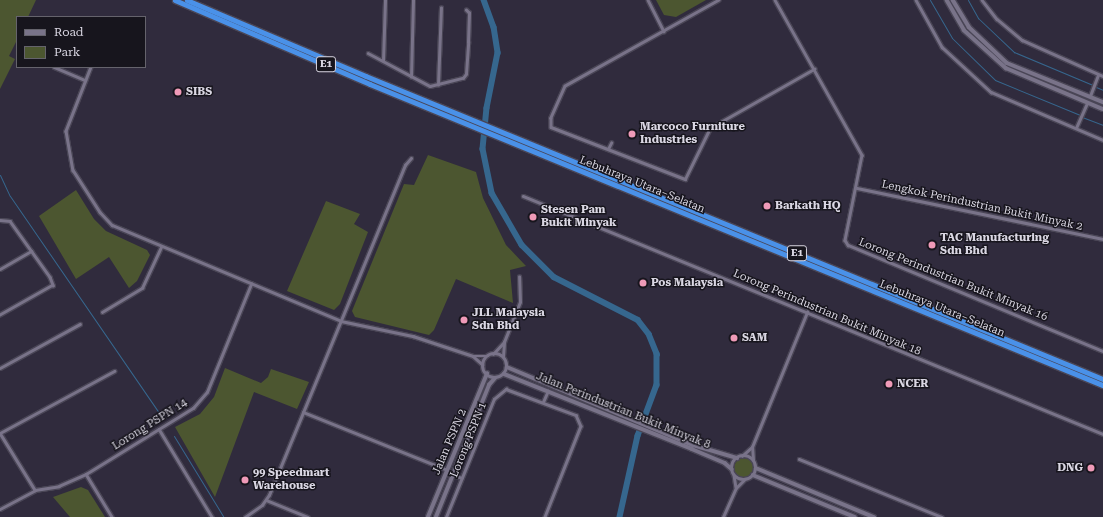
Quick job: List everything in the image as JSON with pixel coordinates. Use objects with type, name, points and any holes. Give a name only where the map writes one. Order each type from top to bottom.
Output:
[{"type":"highway","name":"Lebuhraya Utara–Selatan","points":[[175,0],[1103,379]]},
{"type":"highway","name":"Lebuhraya Utara–Selatan","points":[[187,0],[478,125],[491,133],[1103,385]]},
{"type":"street","points":[[383,61],[385,0]]},
{"type":"street","points":[[411,77],[413,0]]},
{"type":"street","points":[[648,0],[664,31]]},
{"type":"street","points":[[719,0],[565,86],[550,125],[685,179],[710,128],[814,70]]},
{"type":"street","name":"Lorong Perindustrian Bukit Minyak 16","points":[[775,0],[862,155],[857,188],[845,240],[850,247],[1103,351]]},
{"type":"street","points":[[916,0],[942,47],[990,92],[1076,127],[1103,140]]},
{"type":"street","points":[[947,0],[964,30],[1006,68],[1086,104],[1103,110]]},
{"type":"street","points":[[953,0],[969,27],[1007,63],[1090,95],[1103,102]]},
{"type":"street","points":[[982,0],[997,19],[1022,40],[1103,76]]},
{"type":"street","points":[[438,85],[440,8]]},
{"type":"street","points":[[368,53],[430,86],[466,76],[469,13],[466,10]]},
{"type":"street","points":[[56,68],[85,80]]},
{"type":"street","points":[[91,68],[66,131],[73,170],[100,212],[112,225],[161,247],[341,321],[412,336],[473,356],[488,356],[493,354],[504,342]]},
{"type":"street","points":[[1090,95],[1098,74]]},
{"type":"street","points":[[1076,127],[1086,104]]},
{"type":"street","points":[[608,149],[611,143]]},
{"type":"street","points":[[245,517],[266,500],[405,165],[411,158]]},
{"type":"street","name":"Lengkok Perindustrian Bukit Minyak 2","points":[[857,188],[1103,239]]},
{"type":"street","name":"Lorong Perindustrian Bukit Minyak 18","points":[[523,196],[1103,434]]},
{"type":"street","points":[[0,220],[10,221],[50,277],[53,285],[0,315]]},
{"type":"street","points":[[102,312],[142,288],[161,247]]},
{"type":"street","points":[[0,268],[31,251]]},
{"type":"street","points":[[473,356],[484,365],[487,374],[495,378],[504,374],[507,367],[503,357],[504,342],[520,302],[519,277]]},
{"type":"street","name":"Lorong PSPN 14","points":[[0,509],[35,490],[59,486],[86,474],[193,408],[206,392],[251,284]]},
{"type":"street","points":[[736,488],[732,469],[737,458],[742,456],[752,447],[807,312]]},
{"type":"street","points":[[0,368],[80,324]]},
{"type":"street","points":[[493,354],[503,357]]},
{"type":"street","points":[[484,365],[488,356]]},
{"type":"street","name":"Jalan Perindustrian Bukit Minyak 8","points":[[507,367],[693,445],[737,458]]},
{"type":"street","points":[[35,490],[0,433],[114,371]]},
{"type":"street","name":"Jalan PSPN 2","points":[[428,517],[487,374]]},
{"type":"street","name":"Jalan Perindustrian Bukit Minyak 8","points":[[504,374],[548,390],[725,463],[732,469]]},
{"type":"street","name":"Jalan PSPN 2","points":[[436,517],[489,385],[495,378]]},
{"type":"street","name":"Lorong PSPN 1","points":[[446,517],[496,394],[509,390],[576,415],[581,426],[545,517]]},
{"type":"street","points":[[543,402],[548,390]]},
{"type":"street","points":[[303,412],[448,470]]},
{"type":"street","points":[[159,429],[212,517]]},
{"type":"street","points":[[724,517],[736,488],[744,480],[753,475],[756,468],[753,460],[752,447]]},
{"type":"street","points":[[742,456],[753,460]]},
{"type":"street","points":[[799,459],[942,517]]},
{"type":"street","points":[[756,468],[874,517]]},
{"type":"street","points":[[86,474],[112,517]]},
{"type":"street","points":[[453,475],[462,478]]},
{"type":"street","points":[[734,475],[744,480]]},
{"type":"street","points":[[753,475],[855,517]]},
{"type":"street","points":[[266,500],[308,517]]},
{"type":"green space","points":[[0,0],[36,0],[28,16],[16,16],[16,42],[9,56],[15,59],[0,89]]},
{"type":"green space","points":[[656,0],[706,0],[676,17],[664,15]]},
{"type":"green space","points":[[428,155],[476,172],[483,198],[506,245],[526,266],[510,270],[513,303],[456,279],[434,330],[429,335],[355,317],[352,311],[404,184],[414,185]]},
{"type":"green space","points":[[76,190],[94,219],[106,231],[147,250],[150,255],[137,281],[129,288],[109,257],[76,279],[39,216]]},
{"type":"green space","points":[[326,201],[360,214],[354,224],[368,232],[340,304],[334,310],[287,291]]},
{"type":"green space","points":[[225,368],[261,383],[268,377],[271,369],[309,382],[297,409],[254,392],[215,497],[175,427],[200,414],[214,397]]},
{"type":"green space","points":[[740,458],[748,458],[754,464],[754,472],[748,478],[740,478],[734,472],[734,464]]},
{"type":"green space","points":[[81,487],[88,490],[105,517],[70,517],[53,497]]},
{"type":"waterway","points":[[484,0],[494,27],[498,53],[487,108],[483,149],[492,193],[522,245],[554,277],[638,320],[649,334],[657,354],[657,385],[638,436],[620,517]]},
{"type":"waterway","points":[[930,0],[952,38],[995,80],[1080,115]]},
{"type":"waterway","points":[[968,0],[978,18],[1014,52],[1093,85]]},
{"type":"waterway","points":[[1096,87],[1103,90]]},
{"type":"waterway","points":[[1082,117],[1103,125]]},
{"type":"waterway","points":[[0,175],[10,196],[160,414]]},
{"type":"waterway","points":[[174,436],[223,516]]},
{"type":"place","name":"SIBS","points":[[178,92]]},
{"type":"place","name":"Marcoco Furniture Industries","points":[[632,134]]},
{"type":"place","name":"Barkath HQ","points":[[767,206]]},
{"type":"place","name":"Stesen Pam Bukit Minyak","points":[[533,217]]},
{"type":"place","name":"TAC Manufacturing Sdn Bhd","points":[[932,245]]},
{"type":"place","name":"Pos Malaysia","points":[[643,283]]},
{"type":"place","name":"JLL Malaysia Sdn Bhd","points":[[464,320]]},
{"type":"place","name":"SAM","points":[[734,338]]},
{"type":"place","name":"NCER","points":[[889,384]]},
{"type":"place","name":"DNG","points":[[1091,468]]},
{"type":"place","name":"99 Speedmart Warehouse","points":[[245,480]]}]
